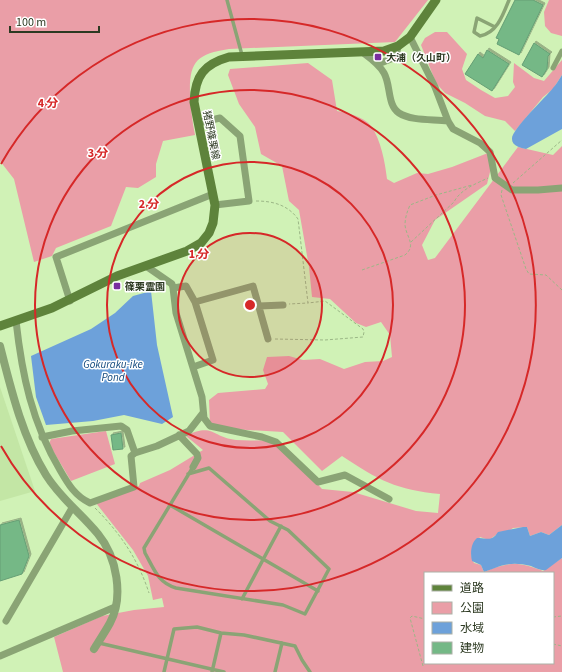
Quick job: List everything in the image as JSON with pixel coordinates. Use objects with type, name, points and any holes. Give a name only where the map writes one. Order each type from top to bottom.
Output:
[{"type":"main road","name":"猪野篠栗線","points":[[0,326],[70,301],[117,276],[186,251],[201,243],[209,234],[213,223],[215,205],[194,102],[195,87],[206,68],[216,61],[243,56],[384,51],[398,46],[410,36],[436,0]]},
{"type":"street","points":[[410,36],[435,87],[448,121],[453,129],[480,143],[490,152],[494,176],[506,187],[521,191],[562,188]]},
{"type":"street","points":[[378,64],[396,57],[398,46]]},
{"type":"street","points":[[553,68],[562,51]]},
{"type":"street","points":[[362,52],[378,64],[387,79],[392,106],[399,113],[412,117],[448,121]]},
{"type":"street","points":[[198,123],[220,118],[240,136],[249,202],[215,205]]},
{"type":"street","points":[[70,301],[56,257],[213,194]]},
{"type":"street","points":[[146,266],[172,284],[176,313],[202,397],[204,418],[210,426],[248,433],[276,442],[318,482],[345,476],[389,499]]},
{"type":"street","points":[[173,288],[186,286],[195,302],[213,360],[193,367]]},
{"type":"street","points":[[195,302],[253,286],[268,339]]},
{"type":"street","points":[[259,306],[283,305]]},
{"type":"street","points":[[16,321],[20,352],[29,397],[42,437],[70,488],[80,498],[90,503],[134,487],[132,456],[135,453],[158,446],[189,431],[203,413]]},
{"type":"street","points":[[0,346],[12,393],[29,440],[46,475],[64,501],[99,535],[111,555],[116,573],[117,587],[115,607],[110,622],[96,646]]},
{"type":"street","points":[[42,437],[72,431],[121,426],[127,430],[135,453]]},
{"type":"street","points":[[179,435],[197,454],[198,458],[193,467]]},
{"type":"street","points":[[6,621],[72,508]]},
{"type":"street","points":[[0,656],[115,607]]},
{"type":"lane","points":[[227,0],[243,56]]},
{"type":"lane","points":[[495,27],[477,18],[474,32],[480,36],[485,35],[495,27],[501,20],[509,0]]},
{"type":"lane","points":[[188,474],[210,468],[270,521],[288,530],[330,568],[305,614],[282,605],[176,588],[161,581],[145,553],[144,548],[188,474],[193,467]]},
{"type":"lane","points":[[170,505],[318,590]]},
{"type":"lane","points":[[242,599],[281,526]]},
{"type":"lane","points":[[164,672],[174,629],[197,627],[221,633],[244,635],[295,646],[310,672]]},
{"type":"lane","points":[[212,671],[221,633]]},
{"type":"lane","points":[[275,672],[282,643]]},
{"type":"lane","points":[[96,646],[168,659],[212,671],[224,672]]},
{"type":"path","points":[[562,140],[501,191],[501,195],[529,274],[546,275],[562,290]]},
{"type":"path","points":[[362,270],[405,255],[411,248],[411,242],[405,226],[405,218],[410,205],[436,194],[472,185],[494,176]]},
{"type":"path","points":[[411,242],[454,202],[457,196],[472,185]]},
{"type":"path","points":[[249,202],[269,201],[293,211],[298,219],[308,303]]},
{"type":"path","points":[[268,339],[325,340],[363,337],[363,328],[326,301],[283,305]]},
{"type":"path","points":[[90,503],[121,535],[142,572],[149,593]]},
{"type":"path","points":[[423,666],[410,618],[412,616],[424,619]]},
{"type":"shaded area","points":[[0,387],[35,491],[0,501]]},
{"type":"green space","points":[[0,0],[428,0],[395,42],[229,49],[218,51],[202,57],[193,67],[190,84],[191,110],[195,135],[163,141],[156,164],[156,177],[138,188],[126,187],[111,226],[56,248],[52,256],[34,262],[14,179],[0,161]]},
{"type":"green space","points":[[549,0],[562,0],[562,36],[551,33],[545,26],[544,12]]},
{"type":"green space","points":[[435,32],[447,32],[467,54],[462,69],[466,80],[495,98],[508,96],[515,87],[513,82],[514,63],[534,78],[544,81],[562,60],[562,75],[553,89],[543,97],[515,131],[505,121],[485,116],[465,103],[445,93],[436,83],[421,45],[425,38]]},
{"type":"green space","points":[[308,63],[332,80],[337,111],[359,117],[371,126],[380,144],[387,179],[394,183],[417,173],[428,174],[452,167],[488,153],[491,168],[487,184],[435,220],[422,245],[428,260],[435,258],[518,147],[553,155],[562,146],[562,525],[549,535],[541,532],[530,536],[527,527],[513,528],[509,531],[500,532],[489,540],[480,537],[472,550],[472,559],[474,563],[481,565],[484,572],[500,566],[513,564],[520,564],[543,571],[562,558],[562,672],[63,672],[54,637],[102,616],[134,610],[164,607],[162,598],[153,600],[148,576],[133,550],[96,503],[139,486],[140,483],[170,470],[203,450],[186,436],[195,432],[202,430],[208,431],[228,439],[236,440],[277,440],[322,489],[353,492],[416,511],[438,513],[440,494],[400,487],[377,478],[342,456],[322,471],[283,432],[215,428],[210,425],[209,400],[218,393],[265,389],[268,384],[263,370],[267,357],[289,356],[303,360],[320,359],[344,369],[365,362],[383,361],[392,357],[390,335],[381,322],[366,327],[356,323],[330,299],[312,297],[309,267],[299,210],[289,201],[282,166],[261,154],[255,127],[239,104],[228,75],[230,69]]},
{"type":"green space","points":[[106,431],[115,464],[71,481],[49,444],[51,439]]},
{"type":"water","points":[[562,75],[562,129],[526,149],[515,145],[512,139],[517,128]]},
{"type":"water","name":"Gokuraku-ike Pond","points":[[151,291],[157,345],[173,417],[162,424],[124,415],[93,421],[46,425],[36,397],[31,356],[91,329],[115,313],[133,296]]},
{"type":"water","points":[[562,525],[562,558],[546,570],[540,570],[531,566],[512,564],[484,572],[481,565],[472,561],[471,555],[473,543],[477,538],[488,539],[493,537],[498,532],[523,527],[527,527],[530,536],[541,532],[549,535]]},
{"type":"building","points":[[515,0],[533,0],[543,5],[519,55],[497,44],[499,39],[496,38]]},
{"type":"building","points":[[534,43],[550,54],[548,56],[547,69],[542,77],[522,65]]},
{"type":"building","points":[[487,50],[509,64],[492,91],[465,74],[478,54],[483,58]]},
{"type":"building","points":[[121,433],[123,449],[113,450],[111,435]]},
{"type":"building","points":[[19,520],[29,556],[22,574],[0,581],[0,525]]},
{"type":"place","name":"大浦（久山町）","points":[[378,57]]},
{"type":"place","name":"篠栗霊園","points":[[117,286]]}]
